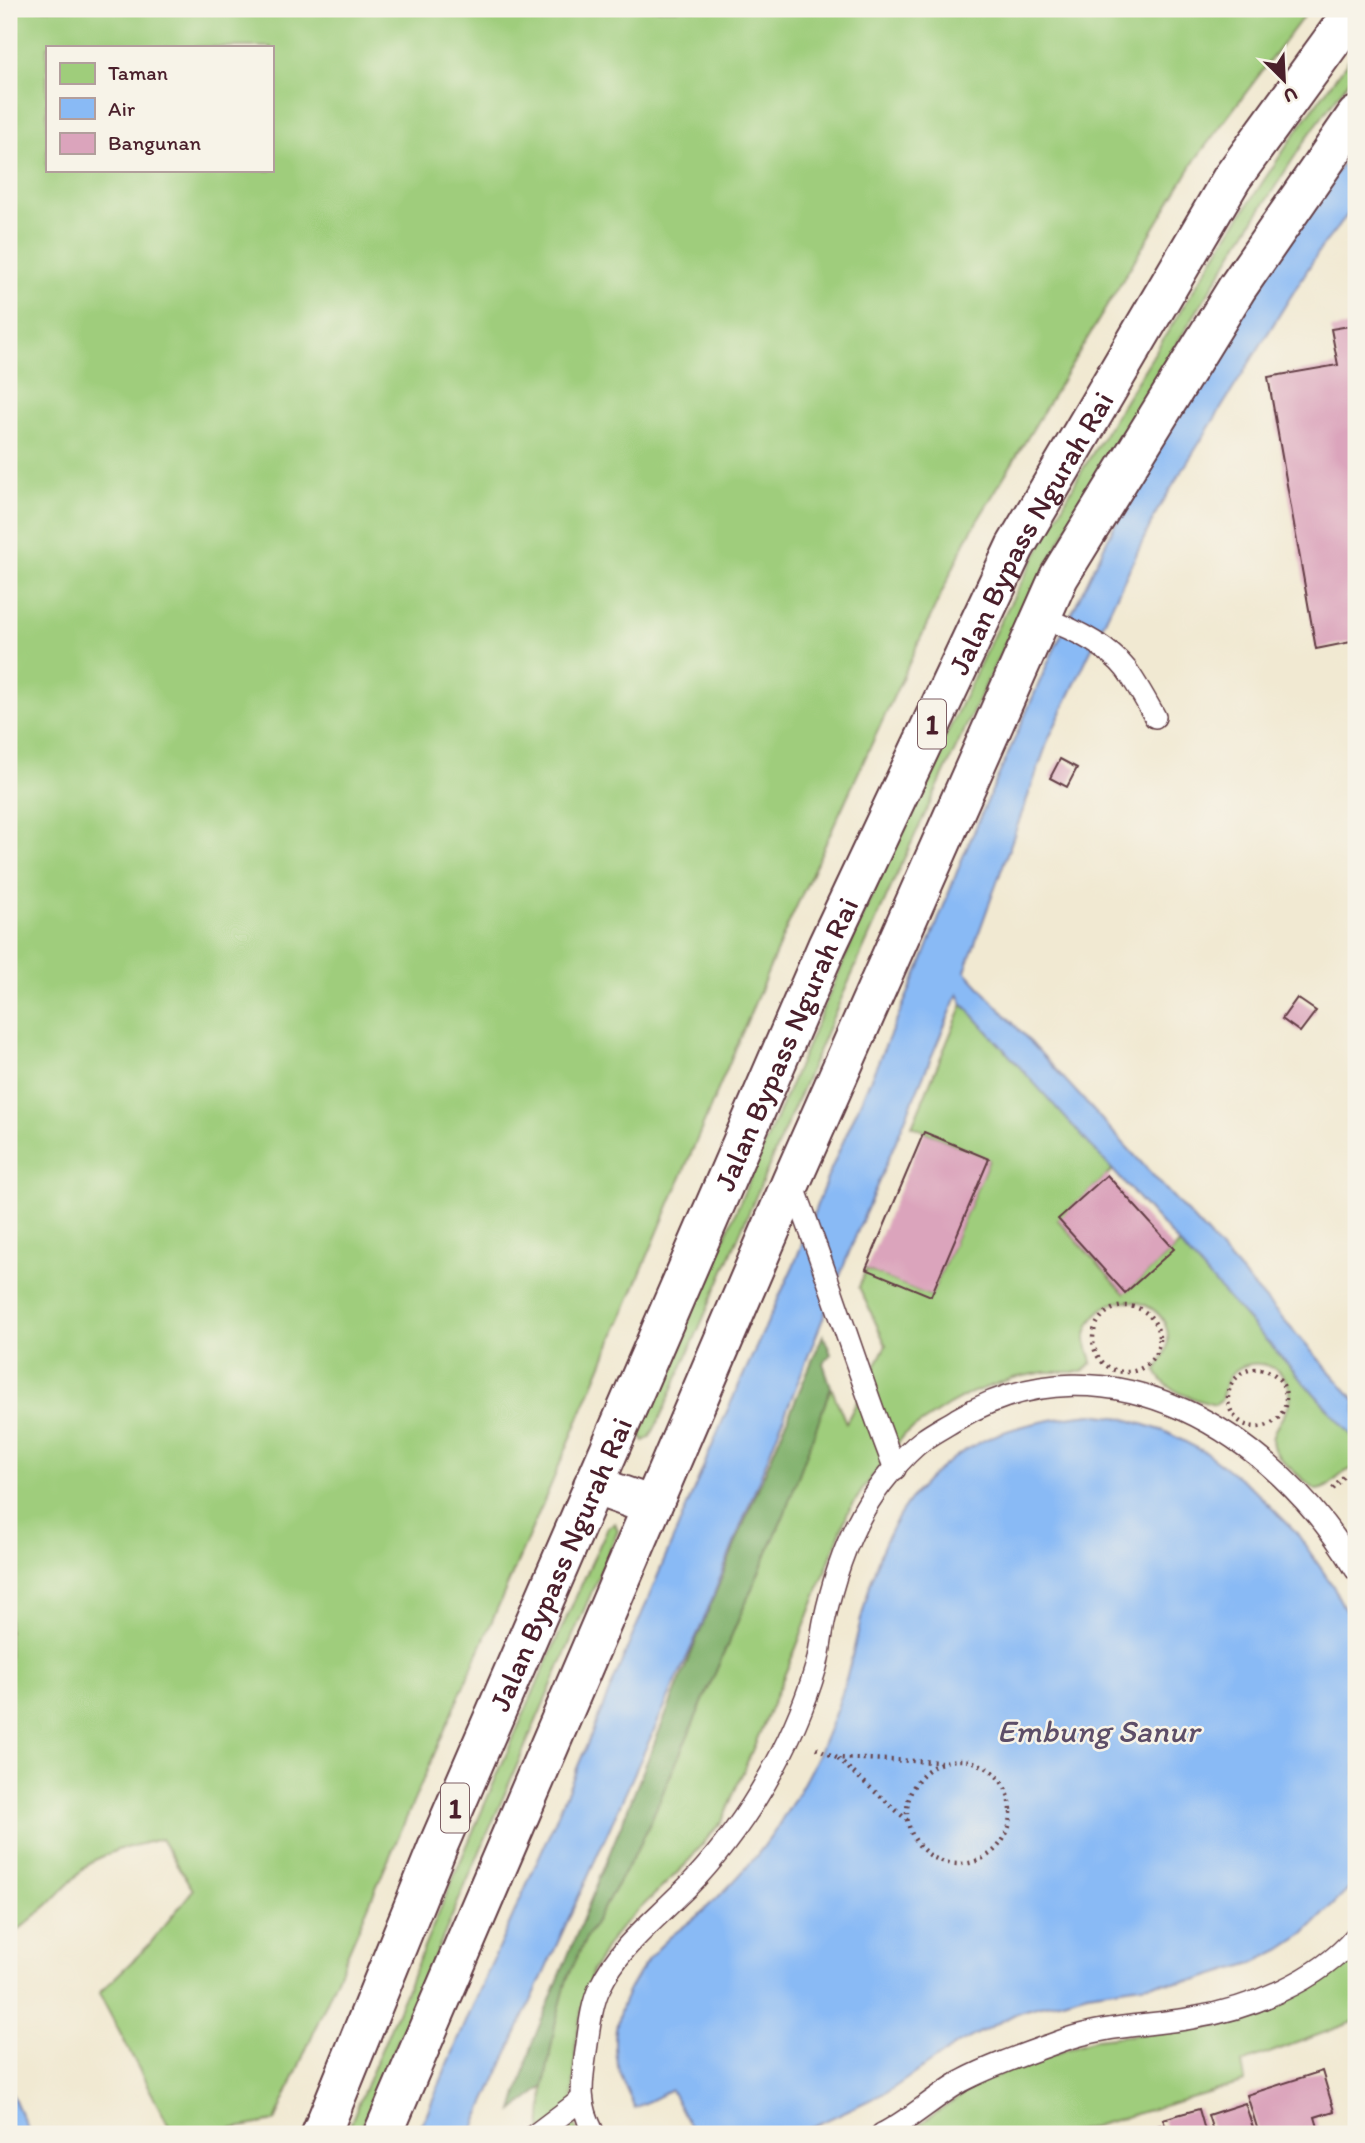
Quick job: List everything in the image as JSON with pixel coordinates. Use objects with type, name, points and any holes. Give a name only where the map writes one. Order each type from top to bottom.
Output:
[{"type":"highway","name":"Jalan Bypass Ngurah Rai","points":[[321,2134],[438,1846],[827,946],[1015,547],[1232,177],[1355,9]]},
{"type":"highway","name":"Jalan Bypass Ngurah Rai","points":[[383,2134],[792,1180],[1052,621],[1059,577],[1237,288],[1356,116]]},
{"type":"highway","points":[[593,1485],[652,1506]]},
{"type":"lane","points":[[1052,621],[1098,645],[1125,668],[1155,717]]},
{"type":"lane","points":[[792,1180],[816,1241],[867,1398],[895,1468]]},
{"type":"lane","points":[[594,2134],[581,2100],[590,2026],[599,1988],[631,1939],[719,1854],[754,1801],[790,1733],[816,1667],[825,1619],[842,1557],[865,1509],[895,1468],[922,1441],[983,1404],[1045,1386],[1092,1386],[1129,1390],[1155,1397],[1196,1415],[1260,1457],[1296,1490],[1321,1519],[1356,1570]]},
{"type":"lane","points":[[882,2134],[900,2125],[962,2081],[1064,2040],[1112,2027],[1193,2018],[1267,1998],[1321,1967],[1356,1936]]},
{"type":"lane","points":[[536,2134],[581,2100]]},
{"type":"path","points":[[1133,1307],[1151,1318],[1157,1327],[1158,1349],[1145,1367],[1135,1371],[1114,1370],[1097,1356],[1093,1335],[1103,1315],[1112,1309],[1133,1307]]},
{"type":"path","points":[[1263,1369],[1280,1379],[1286,1397],[1285,1406],[1274,1422],[1255,1428],[1246,1425],[1231,1413],[1227,1394],[1230,1385],[1244,1371],[1263,1369]]},
{"type":"path","points":[[818,1749],[837,1758],[908,1821]]},
{"type":"path","points":[[837,1758],[942,1762],[960,1759],[978,1762],[993,1772],[1004,1786],[1011,1803],[1011,1821],[1004,1838],[992,1852],[978,1860],[962,1864],[946,1863],[930,1856],[918,1845],[908,1821],[908,1798],[915,1782],[926,1770],[942,1762]]},
{"type":"green space","points":[[9,9],[1309,9],[1195,160],[967,538],[786,929],[550,1487],[275,2121],[202,2134],[173,2134],[99,1993],[148,1946],[193,1890],[161,1839],[117,1850],[90,1862],[48,1905],[9,1938]]},
{"type":"green space","points":[[1356,50],[1356,71],[1308,136],[1240,241],[1095,477],[1010,633],[833,1017],[662,1414],[650,1437],[644,1441],[640,1434],[888,858],[997,628],[1081,472],[1227,236],[1298,129]]},
{"type":"green space","points":[[963,1004],[1113,1170],[1058,1220],[1124,1293],[1180,1244],[1356,1440],[1356,1468],[1344,1473],[1327,1487],[1316,1490],[1281,1459],[1272,1441],[1286,1411],[1290,1394],[1284,1377],[1270,1367],[1253,1364],[1236,1370],[1227,1382],[1221,1401],[1215,1405],[1172,1389],[1159,1377],[1156,1370],[1167,1348],[1167,1330],[1159,1315],[1146,1306],[1129,1301],[1113,1304],[1098,1313],[1086,1335],[1092,1363],[1082,1372],[1046,1372],[1013,1378],[971,1393],[905,1434],[848,1512],[796,1648],[722,1821],[685,1865],[623,1925],[607,1945],[592,1972],[576,2040],[572,2118],[578,2134],[541,2134],[544,2087],[555,2025],[567,1979],[586,1938],[641,1843],[784,1515],[831,1387],[846,1423],[886,1345],[859,1287],[866,1269],[931,1296],[989,1160],[912,1126]]},
{"type":"green space","points":[[823,1335],[831,1354],[823,1363],[831,1387],[784,1515],[641,1843],[586,1938],[567,1979],[555,2025],[544,2087],[513,2111],[534,2039]]},
{"type":"green space","points":[[615,1523],[618,1531],[358,2134],[346,2134],[540,1678],[608,1527]]},
{"type":"green space","points":[[1356,1952],[1356,2021],[1242,2063],[1245,2082],[1067,2134],[905,2134],[979,2084],[1007,2071],[1096,2039],[1218,2026],[1245,2018],[1314,1986]]},
{"type":"water","points":[[1356,145],[1356,204],[1321,248],[1157,511],[1049,738],[965,971],[1356,1401],[1356,1440],[963,1004],[958,994],[856,1235],[702,1624],[471,2134],[418,2134],[555,1821],[723,1420],[795,1262],[828,1176],[922,962],[962,859],[1050,658],[1120,514],[1221,332]]},
{"type":"water","name":"Embung Sanur","points":[[1091,1414],[1123,1418],[1164,1431],[1205,1452],[1251,1487],[1296,1532],[1333,1586],[1356,1632],[1356,1878],[1353,1885],[1304,1934],[1253,1963],[1195,1981],[1155,1983],[1088,1993],[1019,2012],[956,2045],[889,2091],[799,2133],[681,2134],[691,2129],[671,2090],[635,2108],[617,2064],[615,2048],[619,2017],[630,1987],[659,1948],[714,1901],[754,1858],[772,1835],[800,1789],[834,1717],[880,1554],[904,1509],[920,1488],[939,1470],[977,1443],[1042,1421]]},
{"type":"water","points":[[9,2087],[30,2134],[9,2134]]},
{"type":"building","points":[[1356,325],[1356,641],[1316,649],[1268,377],[1338,365],[1331,329]]},
{"type":"building","points":[[1060,759],[1077,768],[1067,787],[1050,778]]},
{"type":"building","points":[[1297,998],[1316,1011],[1300,1032],[1282,1019]]},
{"type":"building","points":[[924,1132],[989,1159],[931,1296],[866,1269]]},
{"type":"building","points":[[1107,1175],[1174,1249],[1125,1293],[1058,1219]]},
{"type":"building","points":[[1322,2071],[1334,2111],[1315,2117],[1320,2134],[1259,2134],[1247,2095]]},
{"type":"building","points":[[1245,2103],[1255,2134],[1214,2134],[1208,2115]]},
{"type":"building","points":[[1199,2109],[1206,2134],[1168,2134],[1163,2119]]},
{"type":"building","points":[[1160,2125],[1163,2134],[1139,2134],[1139,2132]]}]
